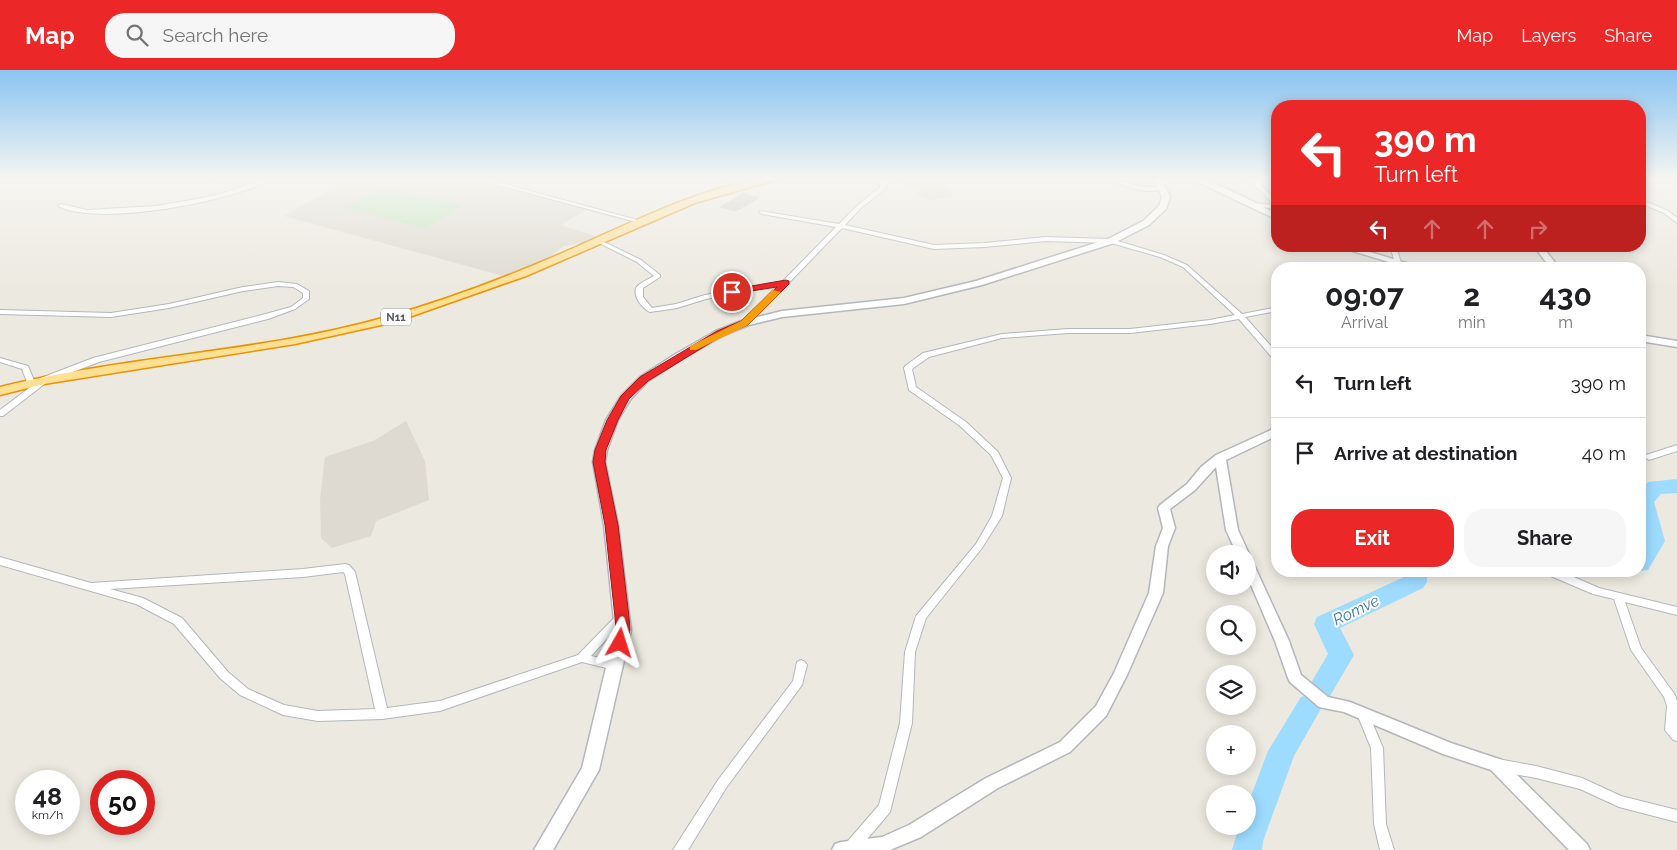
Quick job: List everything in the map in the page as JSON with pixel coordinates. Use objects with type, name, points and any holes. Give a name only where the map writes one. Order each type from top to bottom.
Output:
[{"type":"highway","name":"N11","points":[[0,391],[44,380],[347,331],[462,296],[598,241],[653,215]]},
{"type":"main road","points":[[543,850],[590,770],[623,630],[611,525],[599,462],[601,450],[612,420],[625,398],[644,379],[720,333],[745,323],[782,314],[904,301],[980,283],[1112,241],[1146,223],[1154,215]]},
{"type":"street","points":[[617,215],[638,221]]},
{"type":"street","points":[[781,215],[842,226],[934,247],[985,245],[1045,239],[1112,241],[1162,256],[1185,266],[1241,317],[1271,351]]},
{"type":"street","points":[[745,323],[851,215]]},
{"type":"street","points":[[598,241],[639,261],[656,273],[658,276],[640,287],[639,292],[642,302],[650,310],[677,306],[705,297],[786,282]]},
{"type":"street","points":[[1357,252],[1385,262]]},
{"type":"street","points":[[1543,252],[1551,262]]},
{"type":"street","points":[[0,312],[111,315],[169,306],[243,289],[278,284],[296,285],[307,292],[306,299],[293,308],[265,317],[96,360],[44,380],[0,414]]},
{"type":"street","points":[[846,849],[885,808],[906,723],[910,652],[921,616],[979,546],[997,516],[1007,478],[995,454],[963,424],[912,388],[908,368],[926,355],[1002,336],[1068,331],[1130,332],[1241,317],[1271,311]]},
{"type":"street","points":[[1646,339],[1677,344]]},
{"type":"street","points":[[0,360],[25,368],[31,383]]},
{"type":"street","points":[[846,849],[882,845],[915,831],[992,783],[1065,747],[1100,711],[1120,675],[1156,594],[1162,546],[1169,528],[1164,508],[1191,487],[1205,470],[1220,458],[1271,434]]},
{"type":"street","points":[[1649,457],[1677,448]]},
{"type":"street","points":[[1220,458],[1232,530],[1239,545]]},
{"type":"street","points":[[0,561],[139,601],[178,621],[224,675],[244,692],[283,710],[318,716],[382,714],[440,706],[582,658],[622,617]]},
{"type":"street","points":[[90,586],[303,573],[345,568],[350,572],[382,714]]},
{"type":"street","points":[[1564,577],[1618,597],[1677,611]]},
{"type":"street","points":[[1256,583],[1282,641],[1295,678],[1324,704],[1345,706],[1448,749],[1496,765],[1536,772],[1582,784],[1619,801],[1677,816]]},
{"type":"street","points":[[1618,597],[1636,650],[1669,695],[1673,706],[1671,730],[1677,736]]},
{"type":"street","points":[[582,658],[615,665]]},
{"type":"street","points":[[680,850],[722,784],[798,682],[801,665]]},
{"type":"street","points":[[1363,714],[1377,748],[1380,824],[1387,850]]},
{"type":"street","points":[[1496,765],[1581,850]]},
{"type":"shaded area","points":[[576,215],[561,225],[598,237],[586,242],[563,246],[548,258],[507,277],[284,216]]},
{"type":"shaded area","points":[[406,421],[425,461],[429,500],[376,521],[371,536],[332,548],[321,538],[320,499],[325,457],[373,441]]},
{"type":"green space","points":[[373,215],[446,215],[425,228]]},
{"type":"waterway","name":"Romve","points":[[1646,498],[1655,487],[1677,486]]},
{"type":"waterway","name":"Romve","points":[[1646,512],[1654,541],[1646,554]]},
{"type":"waterway","name":"Romve","points":[[1321,688],[1341,655],[1326,624],[1415,582],[1415,577]]},
{"type":"waterway","name":"Romve","points":[[1247,850],[1248,841],[1282,751],[1310,705]]},
{"type":"slow traffic","points":[[693,348],[720,333],[745,323],[776,292]]},
{"type":"route","points":[[620,643],[623,630],[622,617],[611,525],[599,462],[601,450],[612,420],[625,398],[644,379],[720,333],[745,323],[786,282],[732,292]]}]
